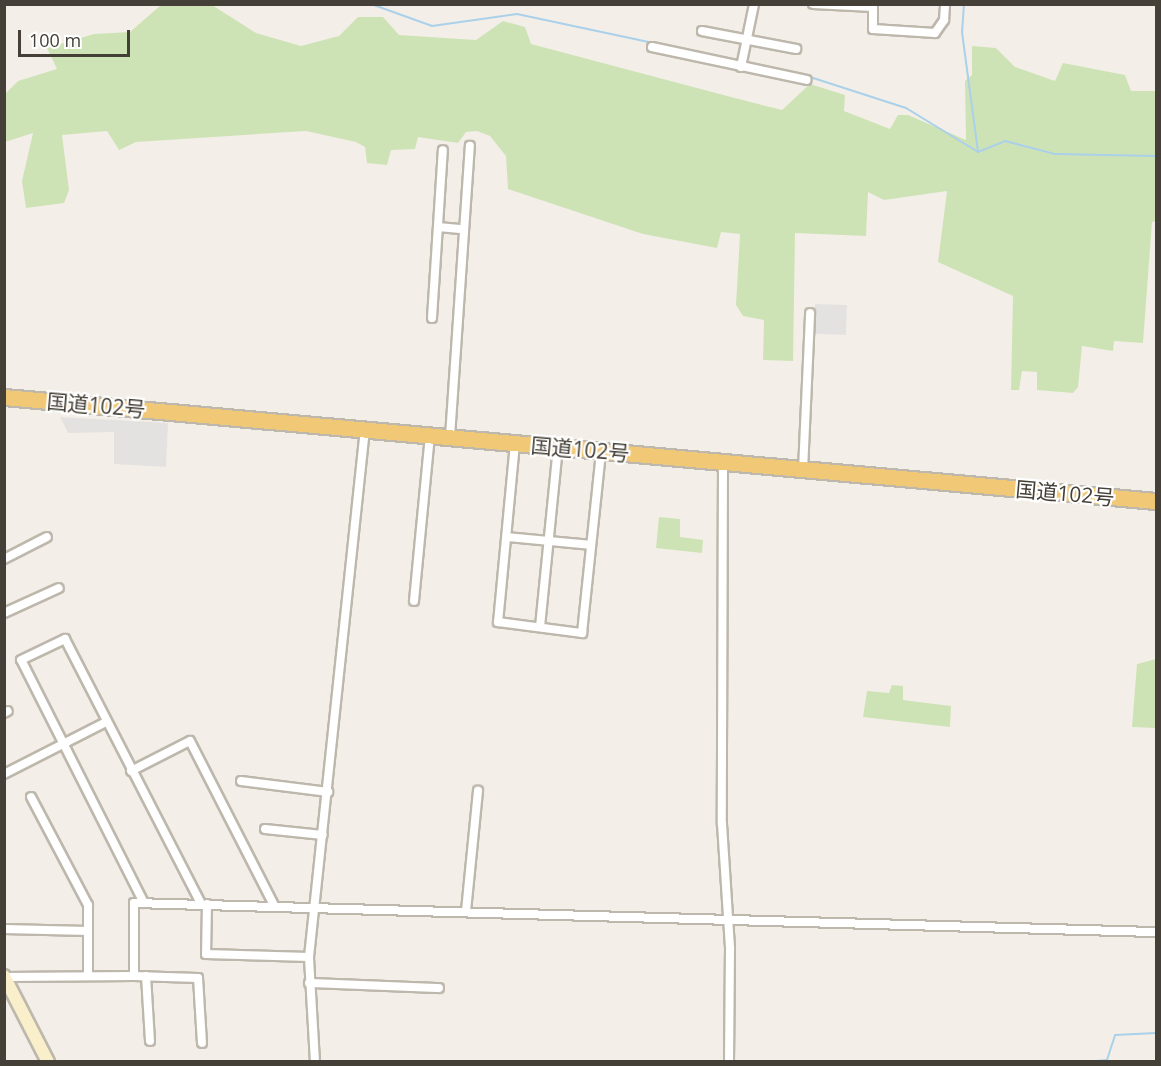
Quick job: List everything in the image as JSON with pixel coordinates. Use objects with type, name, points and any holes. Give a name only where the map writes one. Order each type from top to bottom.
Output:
[{"type":"highway","name":"国道102号","points":[[4,397],[1156,501]]},
{"type":"street","points":[[742,64],[754,4]]},
{"type":"street","points":[[813,4],[873,6],[873,29],[935,33],[944,20],[945,4]]},
{"type":"street","points":[[702,31],[796,50]]},
{"type":"street","points":[[652,47],[742,64],[807,80]]},
{"type":"street","points":[[450,437],[470,146]]},
{"type":"street","points":[[432,318],[443,150]]},
{"type":"street","points":[[438,227],[463,230]]},
{"type":"street","points":[[803,470],[810,313]]},
{"type":"street","points":[[315,1062],[309,957],[365,429]]},
{"type":"street","points":[[414,601],[430,435]]},
{"type":"street","points":[[515,443],[498,622],[582,633],[601,451]]},
{"type":"street","points":[[540,627],[558,447]]},
{"type":"street","points":[[723,463],[720,701],[723,891],[728,920],[729,1062]]},
{"type":"street","points":[[4,559],[46,537]]},
{"type":"street","points":[[507,537],[591,544]]},
{"type":"street","points":[[4,613],[59,588]]},
{"type":"street","points":[[144,903],[21,660],[65,639],[131,771],[204,904],[206,954],[309,957]]},
{"type":"street","points":[[4,774],[106,722]]},
{"type":"street","points":[[131,771],[190,741],[276,907]]},
{"type":"street","points":[[241,781],[328,792]]},
{"type":"street","points":[[466,911],[478,791]]},
{"type":"street","points":[[31,797],[88,905],[88,976]]},
{"type":"street","points":[[265,829],[323,835]]},
{"type":"street","points":[[134,976],[134,903],[1156,932]]},
{"type":"street","points":[[4,929],[88,931]]},
{"type":"street","points":[[48,1062],[5,976],[198,978],[202,1043]]},
{"type":"street","points":[[146,976],[150,1041]]},
{"type":"street","points":[[309,983],[439,988]]},
{"type":"green space","points":[[161,5],[212,5],[256,33],[301,46],[339,36],[358,17],[383,17],[399,35],[476,40],[503,21],[525,27],[531,44],[731,97],[782,110],[810,84],[845,95],[844,111],[890,129],[898,115],[908,115],[966,140],[965,81],[972,75],[972,46],[996,48],[1015,67],[1055,81],[1063,63],[1125,75],[1131,91],[1156,91],[1156,221],[1152,222],[1143,343],[1114,341],[1113,351],[1082,346],[1078,387],[1073,393],[1037,390],[1037,372],[1022,371],[1019,390],[1011,390],[1013,296],[938,262],[947,191],[884,200],[868,192],[866,236],[795,233],[793,361],[763,360],[764,320],[743,316],[736,305],[740,234],[721,232],[717,248],[643,234],[508,189],[506,156],[490,136],[477,131],[466,132],[458,143],[418,137],[415,149],[391,150],[387,165],[367,163],[365,147],[356,142],[306,131],[136,142],[119,150],[107,131],[62,135],[69,190],[64,203],[26,208],[22,181],[33,133],[5,142],[5,94],[18,81],[57,69],[47,48],[94,34],[130,32]]},
{"type":"green space","points":[[659,517],[680,519],[680,537],[703,540],[702,553],[656,548]]},
{"type":"green space","points":[[1156,659],[1156,728],[1132,727],[1137,664]]},
{"type":"green space","points":[[892,685],[903,686],[903,700],[951,706],[950,727],[863,717],[867,691],[889,693]]},
{"type":"shaded area","points":[[815,304],[847,305],[846,335],[814,334]]},
{"type":"shaded area","points":[[60,417],[168,423],[166,467],[114,464],[114,432],[68,433]]},
{"type":"waterway","points":[[371,4],[432,26],[517,14],[739,61]]},
{"type":"waterway","points":[[964,4],[962,32],[978,152]]},
{"type":"waterway","points":[[807,76],[906,108],[978,152],[1005,141],[1055,154],[1156,156]]},
{"type":"waterway","points":[[1085,1062],[1107,1060],[1115,1035],[1156,1033]]}]
